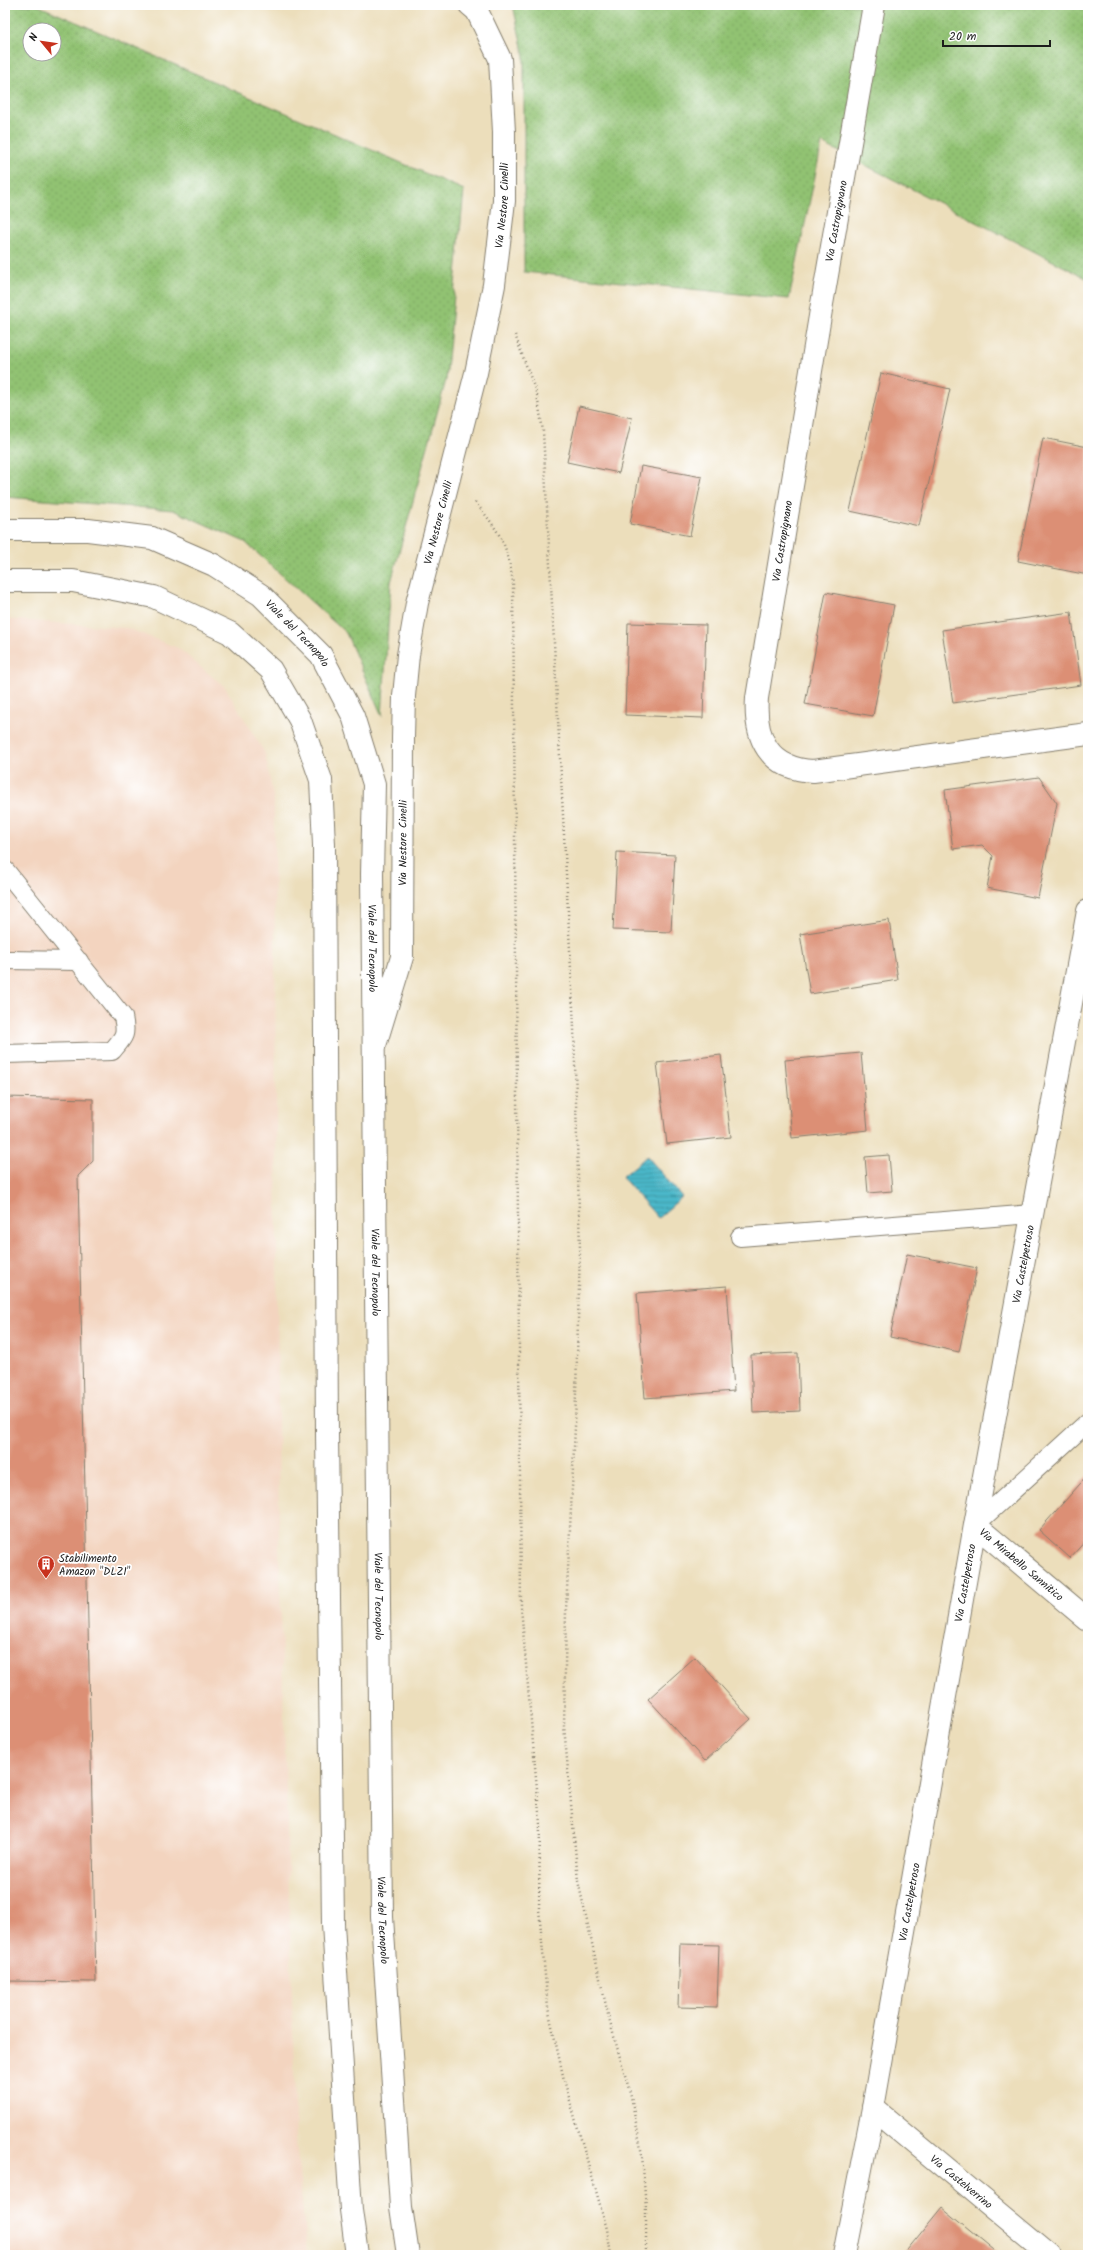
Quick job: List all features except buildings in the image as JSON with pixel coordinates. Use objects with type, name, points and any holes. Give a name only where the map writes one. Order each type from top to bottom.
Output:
[{"type":"street","name":"Via Nestore Cinelli","points":[[374,1047],[402,957],[403,738],[404,696],[408,655],[417,603],[476,373],[494,285],[504,201],[504,132],[500,59],[477,11],[470,5]]},
{"type":"street","name":"Via Castropignano","points":[[874,5],[756,698],[757,728],[765,746],[780,761],[797,769],[813,771],[1088,734]]},
{"type":"street","name":"Viale del Tecnopolo","points":[[5,530],[88,530],[152,538],[214,565],[261,595],[321,655],[353,716],[374,784],[374,1047],[382,1917],[401,2207],[408,2255]]},
{"type":"street","points":[[5,581],[73,581],[154,596],[230,633],[271,670],[300,720],[321,780],[324,845],[327,1434],[333,1924],[351,2210],[357,2255]]},
{"type":"street","name":"Via Castelpetroso","points":[[844,2255],[873,2108],[975,1525],[1088,910]]},
{"type":"street","name":"Via Mirabello Sannitico","points":[[975,1525],[1088,1620]]},
{"type":"street","name":"Via Castelverrino","points":[[873,2108],[1050,2255]]},
{"type":"lane","points":[[5,1054],[112,1050],[124,1037],[123,1017],[79,961],[8,877]]},
{"type":"lane","points":[[5,960],[79,961]]},
{"type":"lane","points":[[740,1237],[1032,1214]]},
{"type":"lane","points":[[975,1525],[1088,1422]]},
{"type":"path","points":[[512,328],[525,357],[537,395],[543,430],[574,1027],[580,1250],[575,1427],[566,1610],[564,1726],[578,1880],[609,2019],[631,2096],[642,2155],[646,2208],[646,2255]]},
{"type":"path","points":[[449,479],[471,497],[500,535],[510,556],[513,583],[521,1607],[540,1823],[539,1909],[548,2008],[553,2040],[605,2222],[611,2255]]},
{"type":"shaded area","points":[[5,619],[127,628],[178,648],[225,687],[265,753],[274,800],[279,1547],[296,2139],[307,2255],[5,2255]]},
{"type":"green space","points":[[5,5],[37,5],[464,190],[446,380],[391,582],[382,716],[346,633],[245,542],[173,510],[5,497]]},
{"type":"green space","points":[[513,5],[1088,5],[1088,279],[822,143],[789,299],[524,272],[524,56]]},
{"type":"water","points":[[647,1156],[682,1197],[658,1218],[622,1177]]},
{"type":"place","name":"Stabilimento Amazon \"DLZ1\"","points":[[46,1579]]}]
